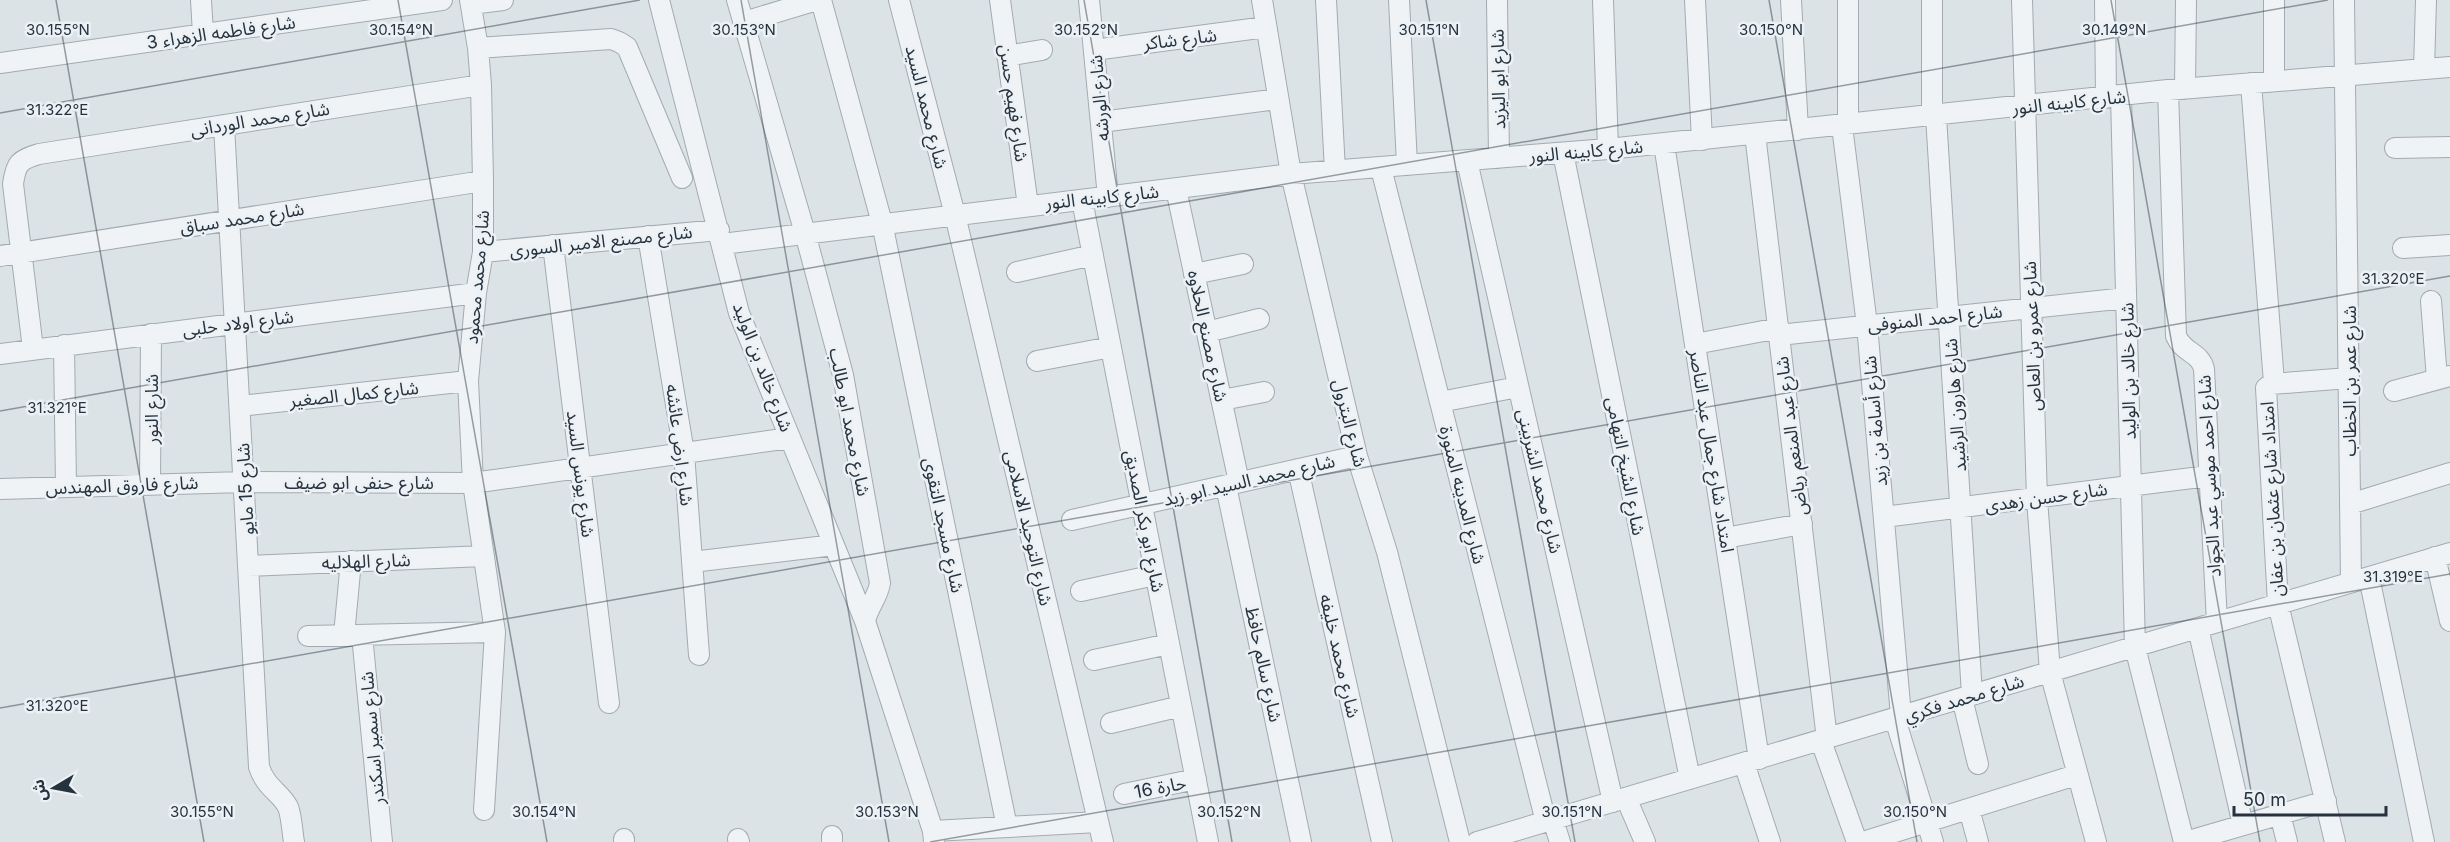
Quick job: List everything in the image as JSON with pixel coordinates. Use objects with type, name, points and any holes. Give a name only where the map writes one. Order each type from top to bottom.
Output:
[{"type":"street","points":[[201,0],[203,34]]},
{"type":"street","name":"شارع فاطمه الزهراء 3","points":[[0,63],[442,0]]},
{"type":"street","points":[[471,2],[503,0]]},
{"type":"street","name":"شارع خالد بن الوليد","points":[[659,0],[739,314],[865,621]]},
{"type":"street","name":"شارع محمد ابو طالب","points":[[737,0],[805,233],[843,375],[880,583],[877,596],[867,610],[865,621]]},
{"type":"street","points":[[744,22],[817,0]]},
{"type":"street","name":"شارع مسجد التقوى","points":[[821,0],[882,223],[1020,831]]},
{"type":"street","name":"شارع محمد السيد","points":[[899,0],[955,214]]},
{"type":"street","name":"شارع فهيم حسن","points":[[1000,0],[1028,206]]},
{"type":"street","name":"شارع الورشه","points":[[1089,0],[1108,197]]},
{"type":"street","name":"شارع البترول","points":[[1262,0],[1291,174],[1357,456],[1387,552],[1460,842]]},
{"type":"street","points":[[1326,0],[1335,171]]},
{"type":"street","points":[[1399,0],[1407,165]]},
{"type":"street","name":"شارع ابو اليزيد","points":[[1497,0],[1499,158]]},
{"type":"street","points":[[1603,0],[1608,149]]},
{"type":"street","points":[[1695,0],[1702,140]]},
{"type":"street","points":[[1791,0],[1798,130]]},
{"type":"street","name":"شارع أسامة بن زيد","points":[[1848,0],[1845,126],[1867,325],[1898,717],[1933,842]]},
{"type":"street","name":"شارع هارون الرشيد","points":[[1932,0],[1934,116],[1961,509],[1967,697],[1978,764]]},
{"type":"street","name":"شارع عمرو بن العاص","points":[[2022,0],[2037,499],[2050,672],[2076,775],[2096,842]]},
{"type":"street","name":"شارع خالد بن الوليد","points":[[2105,0],[2126,298],[2135,647],[2185,842]]},
{"type":"street","name":"شارع احمد موسي عبد الجواد","points":[[2186,0],[2176,90],[2176,336],[2185,350],[2198,357],[2202,363],[2208,476],[2207,625],[2243,825]]},
{"type":"street","points":[[2274,0],[2274,81]]},
{"type":"street","name":"شارع عمر بن الخطاب","points":[[2344,0],[2347,75],[2350,504],[2360,580],[2424,842]]},
{"type":"street","points":[[2424,69],[2426,0]]},
{"type":"street","name":"شارع محمد محمود","points":[[471,2],[481,85],[483,252],[476,293],[468,381],[473,483],[495,632],[484,810]]},
{"type":"street","name":"شارع شاكر","points":[[1094,50],[1266,27]]},
{"type":"street","points":[[478,48],[611,39],[620,42],[627,47],[682,178]]},
{"type":"street","points":[[1007,56],[1042,50]]},
{"type":"street","name":"شارع كابينه النور","points":[[721,237],[805,233],[1291,174],[1664,144],[2176,90],[2450,67]]},
{"type":"street","name":"امتداد شارع عثمان بن عفان","points":[[2251,83],[2274,383],[2266,388],[2278,604],[2335,842]]},
{"type":"street","name":"شارع محمد الوردانى","points":[[21,252],[13,184],[15,169],[24,159],[39,154],[481,85]]},
{"type":"street","points":[[1101,122],[1278,99]]},
{"type":"street","name":"شارع 15 مايو","points":[[224,125],[259,767],[268,786],[288,808],[294,842]]},
{"type":"street","name":"شارع عبد المنعم رياض","points":[[1755,134],[1802,524],[1824,740],[1857,842]]},
{"type":"street","name":"امتداد شارع جمال عبد الناصر","points":[[1664,144],[1725,538],[1751,761],[1770,842]]},
{"type":"street","points":[[2395,148],[2450,147]]},
{"type":"street","name":"شارع الشيخ التهامى","points":[[1563,153],[1690,780]]},
{"type":"street","name":"شارع محمد الشربينى","points":[[1467,160],[1518,387],[1620,800],[1645,842]]},
{"type":"street","name":"شارع المدينه المنورة","points":[[1381,168],[1549,821],[1560,842]]},
{"type":"street","name":"شارع محمد سباق","points":[[0,255],[483,181]]},
{"type":"street","name":"شارع مصنع الحلاوه","points":[[1176,189],[1221,400],[1233,484]]},
{"type":"street","name":"شارع ابو بكر الصديق","points":[[1082,200],[1208,842]]},
{"type":"street","name":"شارع التوحيد الاسلامى","points":[[955,214],[1103,842]]},
{"type":"street","name":"شارع مصنع الامير السورى","points":[[483,252],[648,237],[721,237]]},
{"type":"street","name":"شارع ارض عائشه","points":[[648,237],[684,453],[699,655]]},
{"type":"street","points":[[2403,248],[2450,245]]},
{"type":"street","name":"شارع يونس السيد","points":[[553,246],[609,703]]},
{"type":"street","points":[[21,252],[33,349]]},
{"type":"street","points":[[1017,272],[1093,255]]},
{"type":"street","points":[[1194,274],[1243,264]]},
{"type":"street","name":"شارع اولاد حلبى","points":[[0,354],[476,293]]},
{"type":"street","name":"شارع احمد المنوفى","points":[[1695,344],[1779,331],[1867,325],[2126,298]]},
{"type":"street","points":[[2394,392],[2444,377],[2431,301]]},
{"type":"street","points":[[1207,332],[1259,319]]},
{"type":"street","name":"شارع النور","points":[[150,484],[151,334]]},
{"type":"street","points":[[64,345],[66,487]]},
{"type":"street","points":[[1037,361],[1110,347]]},
{"type":"street","points":[[2274,383],[2349,378]]},
{"type":"street","name":"شارع كمال الصغير","points":[[240,406],[468,381]]},
{"type":"street","points":[[1440,402],[1518,387]]},
{"type":"street","points":[[1221,400],[1264,392]]},
{"type":"street","name":"شارع حنفى ابو ضيف","points":[[244,482],[473,483],[790,438]]},
{"type":"street","name":"شارع محمد السيد ابو زيد","points":[[1072,520],[1357,456]]},
{"type":"street","name":"شارع محمد خليفه","points":[[1298,469],[1382,842]]},
{"type":"street","points":[[2350,504],[2450,473]]},
{"type":"street","name":"شارع حسن زهدى","points":[[1884,518],[2208,476]]},
{"type":"street","name":"شارع فاروق المهندس","points":[[0,489],[244,482]]},
{"type":"street","name":"شارع سالم حافظ","points":[[1233,484],[1301,842]]},
{"type":"street","points":[[1725,538],[1802,524]]},
{"type":"street","points":[[692,562],[834,544]]},
{"type":"street","points":[[2443,555],[2450,621]]},
{"type":"street","name":"شارع محمد فكري","points":[[1477,842],[2443,555]]},
{"type":"street","name":"شارع الهلاليه","points":[[248,566],[484,556]]},
{"type":"street","name":"شارع سمير اسكندر","points":[[351,561],[353,635],[382,842]]},
{"type":"street","points":[[1081,591],[1155,575]]},
{"type":"street","points":[[865,621],[933,836],[1020,831],[1098,822]]},
{"type":"street","points":[[308,636],[495,632]]},
{"type":"street","points":[[1094,660],[1169,644]]},
{"type":"street","points":[[1111,723],[1181,706]]},
{"type":"street","points":[[1863,842],[2076,775]]},
{"type":"street","name":"حارة 16","points":[[1125,794],[1196,779]]},
{"type":"street","points":[[2185,842],[2325,801]]},
{"type":"street","points":[[1968,809],[1978,842]]},
{"type":"street","points":[[2280,814],[2287,842]]}]
